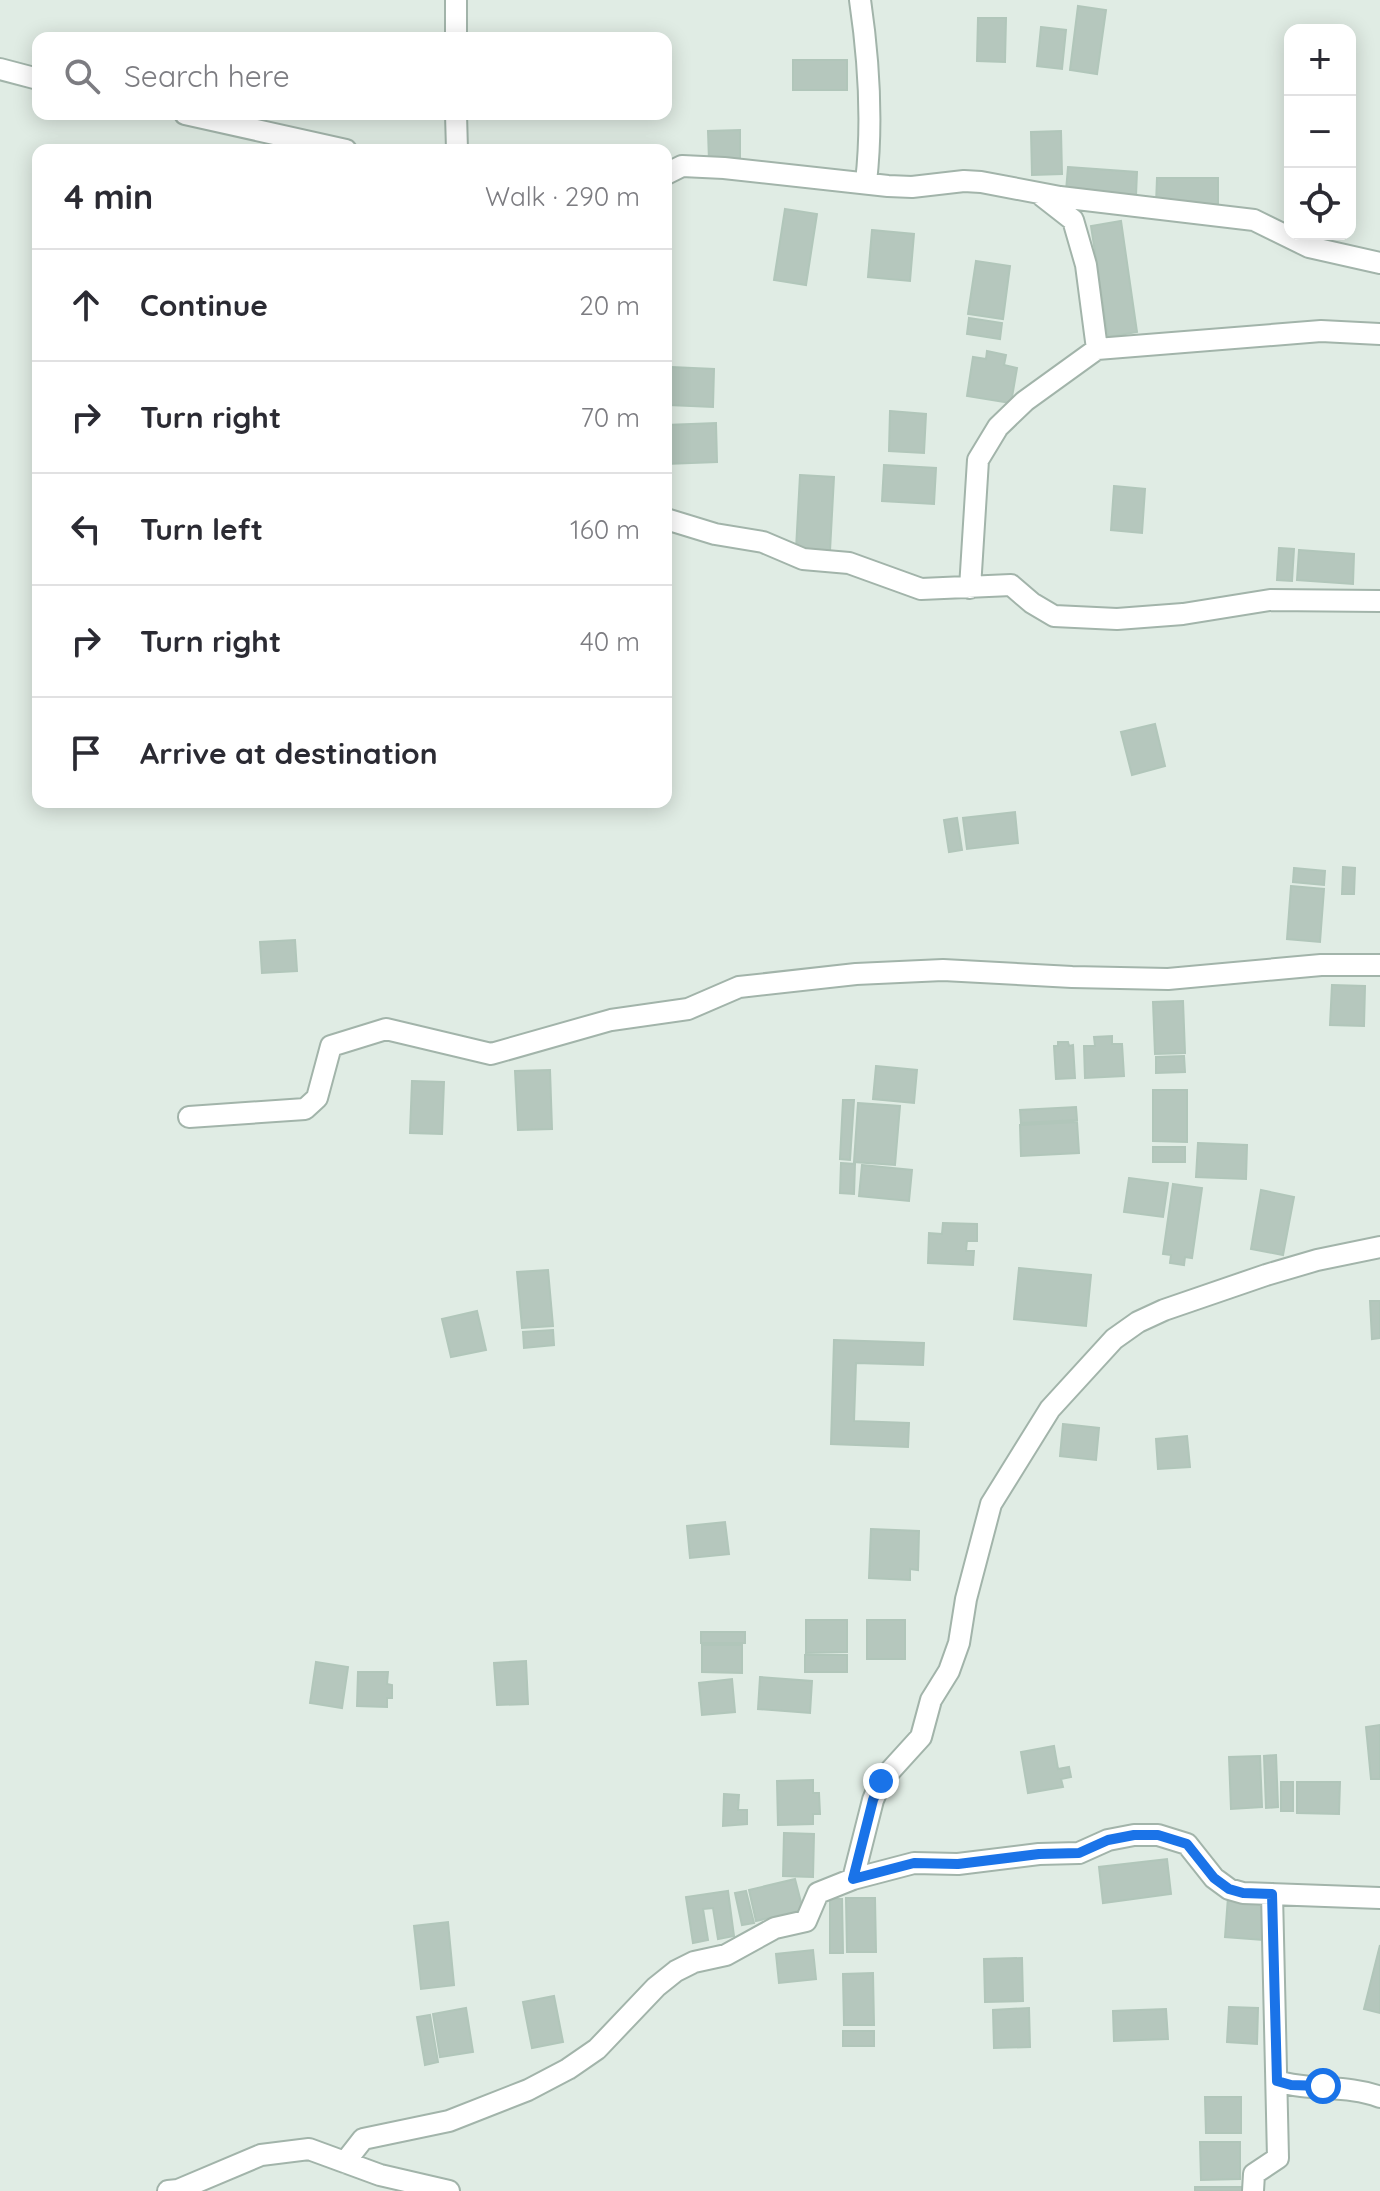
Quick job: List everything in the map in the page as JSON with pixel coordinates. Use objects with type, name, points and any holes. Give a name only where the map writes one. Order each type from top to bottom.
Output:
[{"type":"street","points":[[456,0],[456,32]]},
{"type":"street","points":[[860,0],[868,51],[870,98],[870,151],[866,182]]},
{"type":"street","points":[[0,69],[32,77]]},
{"type":"street","points":[[212,120],[319,144]]},
{"type":"street","points":[[456,120],[457,144]]},
{"type":"street","points":[[672,171],[682,166],[701,167],[912,187],[981,182],[1039,193],[1254,220],[1309,247],[1380,263]]},
{"type":"street","points":[[1039,193],[1073,220],[1086,265],[1097,349]]},
{"type":"street","points":[[970,588],[978,460],[998,427],[1025,401],[1097,349],[1321,331],[1380,334]]},
{"type":"street","points":[[672,521],[715,534],[763,542],[803,559],[849,563],[921,589],[1011,585],[1054,616],[1117,619],[1183,614],[1270,600],[1380,601]]},
{"type":"street","points":[[189,1117],[305,1109],[317,1098],[331,1046],[386,1029],[491,1054],[611,1020],[688,1009],[739,987],[856,974],[943,970],[1168,979],[1321,965],[1380,965]]},
{"type":"street","points":[[853,1879],[877,1790],[891,1769],[921,1737],[931,1700],[949,1671],[991,1504],[1050,1409],[1114,1339],[1138,1322],[1266,1275],[1317,1260],[1380,1247]]},
{"type":"street","points":[[345,2162],[363,2139],[449,2121],[528,2090],[568,2069],[597,2049],[656,1987],[676,1971],[694,1962],[726,1955],[775,1928],[806,1921],[818,1893],[853,1879],[914,1863],[958,1864],[1039,1854],[1079,1853],[1108,1840],[1158,1835],[1187,1844],[1214,1878],[1229,1889],[1243,1893],[1380,1898]]},
{"type":"street","points":[[1253,2191],[1254,2174],[1278,2158],[1272,1894]]},
{"type":"street","points":[[1277,2081],[1302,2087],[1337,2087],[1380,2097]]},
{"type":"street","points":[[168,2191],[178,2190],[261,2155],[309,2149],[380,2175],[449,2191]]},
{"type":"building","points":[[1078,6],[1106,10],[1097,74],[1070,70]]},
{"type":"building","points":[[978,18],[1006,18],[1005,62],[977,61]]},
{"type":"building","points":[[1041,27],[1066,30],[1062,69],[1037,66]]},
{"type":"building","points":[[793,60],[847,60],[847,90],[793,90]]},
{"type":"building","points":[[740,130],[740,161],[709,161],[708,131]]},
{"type":"building","points":[[1061,131],[1062,174],[1032,175],[1031,132]]},
{"type":"building","points":[[1068,167],[1137,172],[1136,196],[1066,191]]},
{"type":"building","points":[[1157,178],[1218,178],[1218,204],[1156,204]]},
{"type":"building","points":[[785,209],[817,214],[806,285],[774,280]]},
{"type":"building","points":[[1121,221],[1137,332],[1108,337],[1091,226]]},
{"type":"building","points":[[872,230],[914,234],[910,281],[868,277]]},
{"type":"building","points":[[976,261],[1010,266],[1003,319],[968,314]]},
{"type":"building","points":[[969,318],[1002,323],[1000,339],[967,334]]},
{"type":"building","points":[[987,351],[1006,355],[1004,365],[1017,368],[1011,403],[967,396],[973,357],[986,359]]},
{"type":"building","points":[[672,367],[714,369],[713,407],[672,405]]},
{"type":"building","points":[[890,411],[926,414],[924,453],[889,451]]},
{"type":"building","points":[[716,423],[717,462],[672,464],[672,425]]},
{"type":"building","points":[[884,465],[936,468],[934,504],[882,501]]},
{"type":"building","points":[[800,475],[834,477],[830,551],[796,549]]},
{"type":"building","points":[[1114,486],[1145,489],[1142,533],[1111,530]]},
{"type":"building","points":[[1279,548],[1294,549],[1292,581],[1277,580]]},
{"type":"building","points":[[1299,550],[1354,554],[1353,584],[1297,580]]},
{"type":"building","points":[[1155,724],[1165,766],[1132,775],[1121,732]]},
{"type":"building","points":[[1015,812],[1018,843],[967,849],[963,818]]},
{"type":"building","points":[[957,818],[962,850],[949,852],[944,820]]},
{"type":"building","points":[[1343,867],[1355,868],[1354,894],[1342,894]]},
{"type":"building","points":[[1294,868],[1325,871],[1324,885],[1293,882]]},
{"type":"building","points":[[1291,886],[1324,889],[1320,942],[1287,939]]},
{"type":"building","points":[[295,940],[297,971],[262,973],[260,942]]},
{"type":"building","points":[[1332,985],[1365,986],[1364,1026],[1330,1025]]},
{"type":"building","points":[[1183,1001],[1185,1053],[1155,1054],[1153,1002]]},
{"type":"building","points":[[1112,1036],[1112,1044],[1122,1044],[1124,1076],[1085,1078],[1084,1046],[1095,1046],[1094,1037]]},
{"type":"building","points":[[1058,1042],[1073,1045],[1075,1078],[1056,1079],[1054,1046],[1058,1046]]},
{"type":"building","points":[[1184,1056],[1185,1072],[1156,1073],[1156,1057]]},
{"type":"building","points":[[876,1066],[917,1070],[914,1103],[873,1099]]},
{"type":"building","points":[[550,1070],[552,1129],[518,1130],[515,1071]]},
{"type":"building","points":[[412,1081],[444,1082],[442,1134],[410,1133]]},
{"type":"building","points":[[1153,1090],[1187,1090],[1187,1142],[1153,1141]]},
{"type":"building","points":[[843,1100],[854,1100],[850,1160],[840,1159]]},
{"type":"building","points":[[858,1103],[900,1106],[895,1165],[854,1162]]},
{"type":"building","points":[[1076,1107],[1077,1120],[1021,1123],[1020,1110]]},
{"type":"building","points":[[1077,1122],[1079,1153],[1021,1156],[1020,1125]]},
{"type":"building","points":[[1198,1143],[1247,1145],[1246,1179],[1196,1177]]},
{"type":"building","points":[[1153,1147],[1185,1147],[1185,1162],[1153,1162]]},
{"type":"building","points":[[841,1163],[855,1164],[854,1194],[840,1193]]},
{"type":"building","points":[[862,1165],[912,1170],[909,1201],[859,1196]]},
{"type":"building","points":[[1129,1178],[1168,1183],[1163,1217],[1124,1212]]},
{"type":"building","points":[[1173,1184],[1202,1188],[1192,1258],[1185,1257],[1184,1265],[1170,1263],[1171,1255],[1163,1254]]},
{"type":"building","points":[[1261,1190],[1294,1197],[1283,1255],[1251,1249]]},
{"type":"building","points":[[943,1223],[977,1224],[977,1241],[967,1241],[966,1251],[974,1251],[973,1265],[928,1263],[929,1233],[942,1234]]},
{"type":"building","points":[[1019,1268],[1091,1275],[1086,1326],[1014,1319]]},
{"type":"building","points":[[548,1270],[553,1326],[522,1328],[517,1272]]},
{"type":"building","points":[[1370,1301],[1380,1301],[1380,1338],[1372,1339]]},
{"type":"building","points":[[477,1311],[486,1350],[451,1357],[442,1319]]},
{"type":"building","points":[[553,1330],[554,1345],[524,1348],[523,1332]]},
{"type":"building","points":[[834,1340],[924,1343],[923,1365],[856,1363],[854,1421],[909,1423],[908,1447],[831,1444]]},
{"type":"building","points":[[1063,1424],[1099,1428],[1096,1460],[1060,1456]]},
{"type":"building","points":[[1187,1436],[1190,1467],[1158,1469],[1156,1439]]},
{"type":"building","points":[[725,1522],[729,1554],[690,1558],[687,1526]]},
{"type":"building","points":[[871,1529],[919,1531],[918,1570],[910,1569],[910,1580],[869,1578]]},
{"type":"building","points":[[806,1620],[847,1620],[847,1652],[806,1653]]},
{"type":"building","points":[[867,1620],[905,1620],[905,1659],[867,1659]]},
{"type":"building","points":[[701,1632],[745,1632],[745,1643],[701,1643]]},
{"type":"building","points":[[702,1645],[742,1645],[742,1673],[702,1672]]},
{"type":"building","points":[[805,1655],[847,1655],[847,1672],[805,1672]]},
{"type":"building","points":[[526,1661],[528,1704],[497,1705],[494,1663]]},
{"type":"building","points":[[316,1662],[348,1667],[342,1708],[310,1703]]},
{"type":"building","points":[[358,1672],[388,1672],[387,1684],[392,1685],[392,1698],[387,1698],[387,1707],[357,1706]]},
{"type":"building","points":[[760,1677],[812,1681],[810,1713],[758,1709]]},
{"type":"building","points":[[732,1679],[735,1712],[702,1715],[699,1683]]},
{"type":"building","points":[[1380,1725],[1380,1779],[1371,1779],[1366,1727]]},
{"type":"building","points":[[1054,1746],[1058,1769],[1069,1767],[1071,1777],[1061,1779],[1063,1787],[1028,1793],[1021,1752]]},
{"type":"building","points":[[1276,1755],[1278,1807],[1266,1808],[1264,1756]]},
{"type":"building","points":[[1260,1756],[1262,1807],[1231,1809],[1229,1757]]},
{"type":"building","points":[[813,1780],[813,1793],[819,1793],[820,1814],[813,1814],[813,1824],[778,1825],[777,1781]]},
{"type":"building","points":[[1281,1782],[1293,1782],[1293,1811],[1281,1811]]},
{"type":"building","points":[[1297,1782],[1340,1782],[1339,1814],[1297,1813]]},
{"type":"building","points":[[724,1794],[739,1795],[738,1810],[747,1810],[747,1824],[723,1826]]},
{"type":"building","points":[[784,1833],[814,1834],[813,1877],[783,1876]]},
{"type":"building","points":[[1167,1859],[1171,1894],[1103,1903],[1099,1867]]},
{"type":"building","points":[[795,1879],[803,1910],[756,1921],[749,1890]]},
{"type":"building","points":[[728,1891],[734,1936],[718,1939],[713,1908],[703,1909],[708,1940],[693,1943],[686,1897]]},
{"type":"building","points":[[746,1891],[754,1923],[742,1925],[735,1893]]},
{"type":"building","points":[[1228,1897],[1266,1900],[1263,1940],[1225,1937]]},
{"type":"building","points":[[846,1898],[875,1898],[876,1952],[847,1952]]},
{"type":"building","points":[[830,1899],[842,1899],[843,1953],[830,1953]]},
{"type":"building","points":[[448,1922],[454,1985],[421,1989],[414,1926]]},
{"type":"building","points":[[1380,1945],[1380,2013],[1364,2009]]},
{"type":"building","points":[[813,1950],[816,1979],[779,1983],[776,1954]]},
{"type":"building","points":[[1022,1958],[1023,2001],[985,2002],[984,1959]]},
{"type":"building","points":[[873,1973],[874,2025],[844,2025],[843,1974]]},
{"type":"building","points":[[554,1996],[563,2042],[532,2048],[523,2002]]},
{"type":"building","points":[[1229,2007],[1258,2008],[1257,2044],[1227,2042]]},
{"type":"building","points":[[466,2008],[473,2052],[440,2057],[433,2014]]},
{"type":"building","points":[[1029,2008],[1030,2047],[994,2048],[993,2010]]},
{"type":"building","points":[[1166,2009],[1168,2039],[1114,2041],[1113,2011]]},
{"type":"building","points":[[430,2015],[438,2062],[425,2065],[417,2017]]},
{"type":"building","points":[[843,2031],[874,2031],[874,2046],[843,2046]]},
{"type":"building","points":[[1205,2097],[1241,2097],[1241,2133],[1206,2133]]},
{"type":"building","points":[[1200,2142],[1240,2142],[1240,2179],[1201,2180]]},
{"type":"building","points":[[1195,2187],[1243,2187],[1243,2191],[1195,2191]]},
{"type":"route","points":[[881,1781],[866,1824],[853,1879],[914,1863],[958,1864],[1003,1857],[1079,1853],[1108,1840],[1158,1835],[1187,1844],[1214,1878],[1229,1889],[1272,1894],[1277,2081],[1313,2088],[1323,2086]]}]
